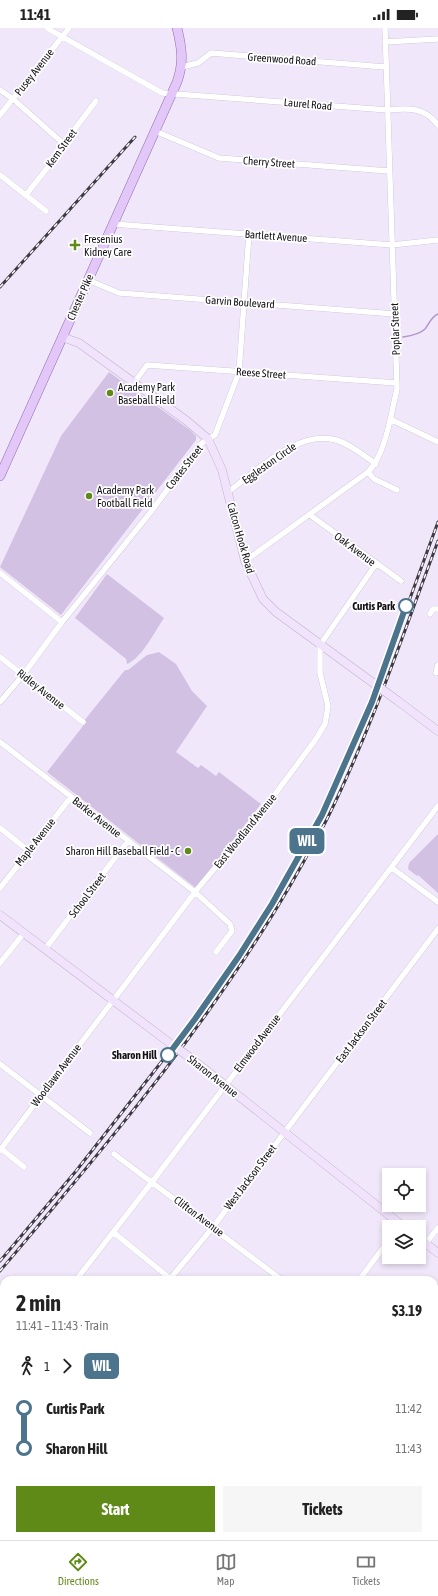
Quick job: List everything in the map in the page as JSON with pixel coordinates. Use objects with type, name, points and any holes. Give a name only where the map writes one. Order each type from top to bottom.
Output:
[{"type":"main road","name":"Chester Pike","points":[[0,476],[172,93],[182,67],[182,53],[177,28]]},
{"type":"street","points":[[47,28],[162,93],[172,93]]},
{"type":"street","name":"Pusey Avenue","points":[[0,115],[69,28]]},
{"type":"street","name":"Poplar Street","points":[[246,561],[368,472],[376,464],[381,452],[390,419],[397,383],[385,28]]},
{"type":"street","points":[[385,42],[438,39]]},
{"type":"street","name":"Greenwood Road","points":[[182,67],[198,63],[211,53],[386,67]]},
{"type":"street","points":[[0,90],[13,99],[65,145]]},
{"type":"street","name":"Laurel Road","points":[[172,93],[388,110],[414,109],[432,117],[438,125]]},
{"type":"street","name":"Kern Street","points":[[26,195],[65,145],[71,134],[96,101]]},
{"type":"street","name":"Cherry Street","points":[[155,131],[216,158],[389,171]]},
{"type":"street","points":[[0,175],[46,211]]},
{"type":"street","name":"Bartlett Avenue","points":[[113,224],[392,245],[438,240]]},
{"type":"street","name":"Coates Street","points":[[0,702],[23,675],[62,622],[150,513],[202,443],[215,435],[239,372],[249,234]]},
{"type":"street","name":"Garvin Boulevard","points":[[88,280],[119,293],[395,314]]},
{"type":"street","name":"Calcon Hook Road","points":[[62,337],[79,343],[187,421],[208,439],[222,470],[246,561],[263,599],[276,612],[320,645],[438,730]]},
{"type":"street","name":"Reese Street","points":[[134,383],[147,365],[397,383]]},
{"type":"street","points":[[390,419],[438,442]]},
{"type":"street","name":"Eggleston Circle","points":[[228,492],[285,449],[304,440],[314,438],[326,438],[346,444],[376,464]]},
{"type":"street","points":[[368,472],[374,479],[397,490]]},
{"type":"street","name":"Oak Avenue","points":[[310,515],[400,581]]},
{"type":"street","points":[[320,645],[376,564]]},
{"type":"street","points":[[0,573],[62,622]]},
{"type":"street","points":[[430,614],[433,609],[438,609]]},
{"type":"street","name":"East Woodland Avenue","points":[[112,1000],[195,892],[264,809],[316,740],[325,724],[328,706],[320,673],[320,645]]},
{"type":"street","name":"Ridley Avenue","points":[[0,657],[83,722]]},
{"type":"street","points":[[436,673],[438,665]]},
{"type":"street","name":"Barker Avenue","points":[[0,742],[195,892],[232,928],[232,931],[216,952]]},
{"type":"street","name":"Maple Avenue","points":[[0,888],[71,797]]},
{"type":"street","name":"Elmwood Avenue","points":[[79,1276],[438,806]]},
{"type":"street","points":[[0,828],[29,851]]},
{"type":"street","name":"School Street","points":[[45,949],[128,841]]},
{"type":"street","points":[[392,868],[438,902]]},
{"type":"street","name":"Sharon Avenue","points":[[0,915],[226,1085],[394,1220]]},
{"type":"street","name":"East Jackson Street","points":[[284,1132],[438,929]]},
{"type":"street","points":[[0,963],[24,933]]},
{"type":"street","name":"Woodlawn Avenue","points":[[0,1149],[112,1000]]},
{"type":"street","points":[[0,1064],[90,1133]]},
{"type":"street","name":"West Jackson Street","points":[[173,1276],[213,1227],[284,1132]]},
{"type":"street","points":[[0,1149],[24,1167]]},
{"type":"street","name":"Clifton Avenue","points":[[114,1154],[277,1276]]},
{"type":"street","points":[[438,1228],[426,1243],[438,1253]]},
{"type":"street","points":[[113,1232],[167,1276]]},
{"type":"street","points":[[362,1276],[382,1249]]},
{"type":"shaded area","points":[[109,372],[190,430],[196,436],[196,440],[61,615],[0,567],[61,436]]},
{"type":"shaded area","points":[[107,574],[164,618],[143,650],[133,661],[127,664],[126,659],[75,618]]},
{"type":"shaded area","points":[[159,652],[176,664],[192,691],[207,706],[176,752],[198,768],[201,765],[216,776],[219,772],[261,804],[196,888],[47,772],[83,726],[83,722],[125,670],[128,670],[147,655]]},
{"type":"shaded area","points":[[438,834],[438,893],[418,875],[417,876],[408,869],[409,863]]},
{"type":"waterway","points":[[403,337],[423,331],[438,314]]},
{"type":"railway","points":[[0,287],[135,137]]},
{"type":"railway","points":[[0,1261],[76,1171],[195,1019],[239,956],[272,904],[322,815],[372,702],[438,522]]},
{"type":"railway","points":[[0,1271],[162,1074],[200,1023],[271,918],[322,829],[344,783],[373,715],[438,541]]},
{"type":"train","name":"WIL","points":[[168,1055],[239,956],[272,904],[322,815],[372,702],[406,606]]},
{"type":"place","name":"Fresenius Kidney Care","points":[[75,245]]},
{"type":"place","name":"Academy Park Baseball Field","points":[[110,393]]},
{"type":"place","name":"Academy Park Football Field","points":[[89,496]]},
{"type":"place","name":"Curtis Park","points":[[406,606]]},
{"type":"place","name":"Sharon Hill Baseball Field - C","points":[[188,851]]},
{"type":"place","name":"Sharon Hill","points":[[168,1055]]}]
